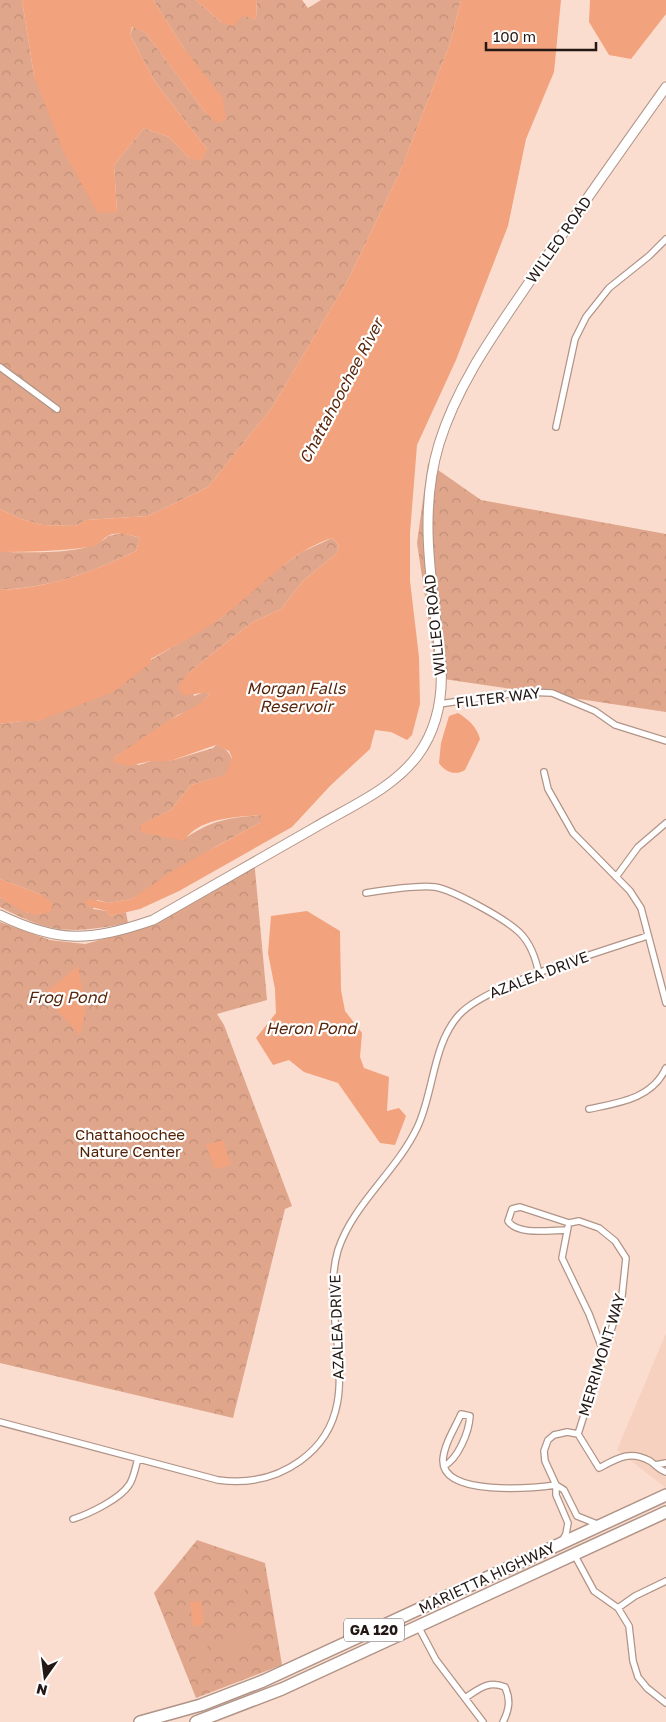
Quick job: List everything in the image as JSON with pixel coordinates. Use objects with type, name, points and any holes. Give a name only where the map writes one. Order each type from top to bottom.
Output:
[{"type":"highway","name":"MARIETTA HIGHWAY","points":[[140,1722],[201,1705],[263,1681],[666,1495]]},
{"type":"highway","name":"MARIETTA HIGHWAY","points":[[196,1722],[263,1697],[666,1512]]},
{"type":"street","name":"WILLEO ROAD","points":[[0,915],[33,930],[76,938],[116,932],[153,920],[388,783],[406,769],[420,752],[431,731],[439,704],[442,680],[429,571],[427,521],[433,469],[444,430],[463,386],[490,341],[666,87]]},
{"type":"street","points":[[556,427],[575,339],[586,317],[609,288],[644,260],[666,239]]},
{"type":"street","points":[[0,367],[58,409]]},
{"type":"street","name":"FILTER WAY","points":[[439,704],[524,692],[552,693],[595,711],[615,725],[666,741]]},
{"type":"street","points":[[544,772],[548,789],[572,833],[630,892],[640,908],[666,1003]]},
{"type":"street","points":[[616,877],[638,847],[666,823]]},
{"type":"street","points":[[366,893],[435,887],[455,894],[509,924],[520,933],[536,958],[539,974]]},
{"type":"street","name":"AZALEA DRIVE","points":[[0,1422],[218,1480],[248,1482],[270,1478],[289,1469],[306,1457],[320,1441],[332,1421],[339,1397],[340,1365],[333,1284],[336,1258],[344,1235],[416,1130],[427,1103],[440,1052],[448,1032],[460,1014],[484,996],[539,974],[647,936]]},
{"type":"street","points":[[589,1109],[638,1097],[657,1083],[666,1068]]},
{"type":"street","name":"MERRIMONT WAY","points":[[567,1230],[516,1228],[508,1221],[508,1216],[512,1209],[520,1207],[569,1223],[580,1221],[599,1228],[615,1241],[626,1258],[622,1296],[578,1434]]},
{"type":"street","points":[[569,1223],[562,1258],[589,1314],[603,1352]]},
{"type":"street","points":[[444,1466],[453,1458],[468,1429],[470,1416],[466,1414],[461,1414],[446,1446],[444,1466],[447,1474],[454,1479],[504,1490],[556,1485],[564,1490],[577,1516],[588,1522],[602,1524]]},
{"type":"street","points":[[559,1545],[566,1534],[568,1525],[556,1495],[556,1485],[545,1461],[546,1443],[554,1435],[567,1432],[578,1434],[599,1468],[628,1454],[639,1456],[666,1472]]},
{"type":"street","points":[[73,1519],[92,1512],[124,1492],[132,1480],[138,1459]]},
{"type":"street","points":[[655,1465],[666,1463]]},
{"type":"street","points":[[574,1554],[594,1591],[618,1608],[630,1631],[633,1661],[638,1677],[647,1688],[666,1702]]},
{"type":"street","points":[[618,1608],[635,1596],[666,1581]]},
{"type":"street","points":[[418,1626],[436,1660],[483,1722]]},
{"type":"street","points":[[465,1698],[486,1684],[494,1683],[505,1687],[509,1696],[509,1705],[503,1722]]},
{"type":"shaded area","points":[[666,1333],[666,1488],[617,1450]]},
{"type":"green space","points":[[0,0],[22,0],[34,76],[117,212],[114,165],[144,128],[169,137],[189,158],[207,149],[155,82],[130,35],[133,27],[145,32],[206,113],[185,50],[153,0],[196,0],[222,23],[243,15],[256,19],[257,0],[302,0],[308,8],[321,0],[461,0],[450,44],[399,174],[348,280],[271,409],[208,487],[148,516],[86,520],[75,526],[42,525],[21,519],[0,509]]},
{"type":"green space","points":[[428,463],[481,500],[666,534],[666,712],[437,678],[417,543]]},
{"type":"green space","points":[[122,533],[140,538],[136,551],[70,578],[37,586],[0,590],[0,552],[57,552],[73,550],[88,547],[108,536]]},
{"type":"green space","points":[[332,538],[339,545],[337,553],[303,581],[281,609],[251,623],[188,673],[194,696],[204,692],[210,694],[196,708],[178,715],[114,758],[139,765],[151,761],[170,761],[213,748],[216,745],[222,747],[228,751],[232,759],[226,775],[191,785],[171,810],[141,825],[187,837],[206,826],[231,819],[262,815],[261,822],[217,846],[132,899],[108,903],[97,900],[93,909],[107,911],[110,916],[126,912],[128,923],[91,929],[62,929],[48,927],[0,907],[0,897],[28,913],[42,895],[0,879],[0,724],[38,721],[151,660],[221,618],[268,576],[302,552]]},
{"type":"green space","name":"Chattahoochee Nature Center","points":[[254,859],[267,1000],[217,1014],[224,1025],[292,1206],[285,1209],[233,1418],[0,1363],[0,922],[50,940],[85,944],[115,936]]},
{"type":"green space","points":[[197,1540],[265,1563],[282,1665],[196,1698],[154,1593]]},
{"type":"green space","points":[[244,1582],[247,1608],[235,1609],[232,1583]]},
{"type":"green space","points":[[250,1627],[253,1653],[241,1655],[238,1629]]},
{"type":"green space","points":[[235,1629],[238,1655],[225,1657],[222,1631]]},
{"type":"green space","points":[[207,1642],[210,1668],[197,1670],[194,1644]]},
{"type":"water","points":[[22,0],[153,0],[185,50],[223,98],[226,120],[217,123],[206,113],[145,32],[132,27],[130,35],[155,82],[207,149],[201,161],[189,158],[169,137],[144,128],[114,165],[117,212],[98,213],[64,153],[34,76]]},
{"type":"water","points":[[196,0],[257,0],[256,19],[243,16],[233,26],[222,23]]},
{"type":"water","name":"Morgan Falls Reservoir","points":[[461,0],[561,0],[554,72],[526,139],[508,226],[456,360],[417,445],[410,533],[410,581],[419,657],[420,704],[412,735],[407,740],[391,732],[375,730],[370,749],[330,786],[292,827],[179,891],[140,909],[110,916],[107,911],[87,906],[85,902],[89,899],[108,903],[132,899],[172,871],[261,822],[261,815],[219,820],[199,827],[184,841],[141,832],[140,825],[171,810],[191,785],[225,775],[232,758],[229,751],[216,745],[170,761],[151,761],[128,766],[113,762],[114,758],[158,727],[205,699],[210,694],[182,695],[178,687],[188,673],[251,623],[281,609],[303,581],[337,553],[339,545],[332,538],[301,553],[221,618],[195,635],[151,659],[151,663],[113,692],[38,721],[0,724],[0,590],[36,586],[87,572],[136,551],[140,538],[114,534],[106,537],[97,545],[90,547],[0,552],[0,509],[21,519],[42,525],[75,526],[86,520],[148,516],[208,487],[271,409],[348,280],[399,174],[450,44]]},
{"type":"water","points":[[590,0],[666,0],[666,14],[631,59],[609,55],[589,22]]},
{"type":"water","points":[[458,713],[472,724],[480,739],[465,770],[454,773],[444,769],[439,763],[441,743],[449,716]]},
{"type":"water","points":[[0,879],[42,895],[53,904],[51,911],[44,914],[31,914],[12,905],[0,897]]},
{"type":"water","name":"Heron Pond","points":[[307,911],[340,931],[341,990],[345,1011],[362,1033],[360,1057],[364,1068],[389,1077],[387,1111],[399,1108],[406,1116],[395,1145],[380,1143],[338,1083],[304,1072],[289,1060],[273,1065],[256,1038],[276,1013],[275,989],[268,953],[271,916]]},
{"type":"water","name":"Frog Pond","points":[[78,966],[86,1008],[80,1035],[43,995]]},
{"type":"water","points":[[223,1140],[231,1165],[215,1169],[206,1145]]},
{"type":"water","points":[[201,1601],[204,1625],[193,1626],[190,1602]]},
{"type":"water label","name":"Chattahoochee River","points":[[341,391]]}]
